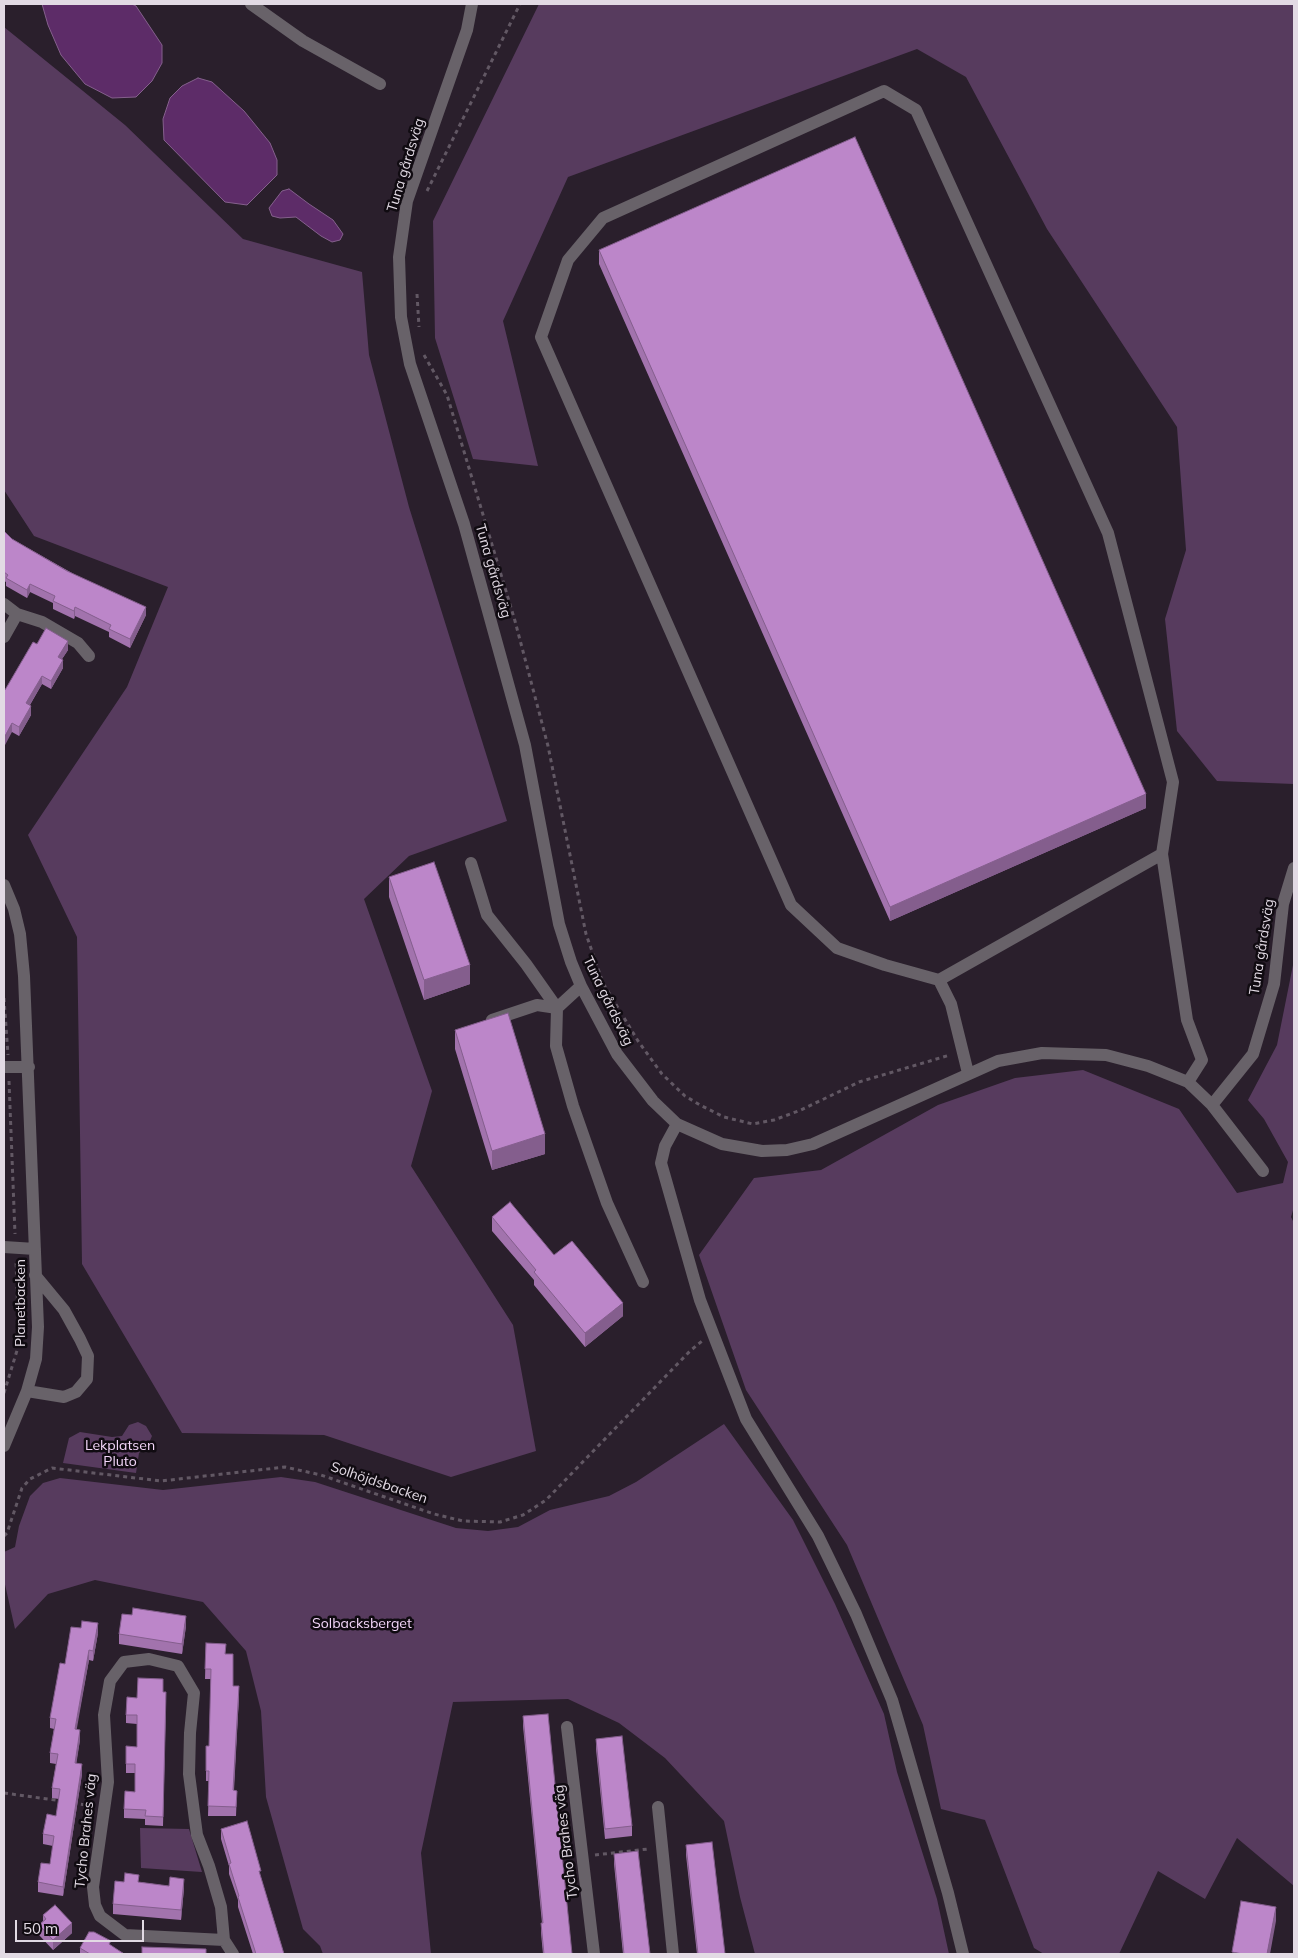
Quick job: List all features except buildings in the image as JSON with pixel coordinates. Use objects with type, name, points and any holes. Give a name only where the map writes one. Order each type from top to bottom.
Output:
[{"type":"street","points":[[251,4],[303,41],[380,84]]},
{"type":"street","name":"Tuna gårdsväg","points":[[472,4],[467,30],[407,201],[399,257],[401,317],[410,364],[464,524],[504,664],[525,745],[559,924],[581,986],[617,1054],[653,1101],[677,1124],[704,1138],[737,1148],[762,1151],[787,1150],[813,1144],[998,1060],[1021,1056],[1073,1053],[1106,1055],[1148,1066],[1188,1082],[1212,1105],[1263,1171]]},
{"type":"street","points":[[1162,854],[939,980],[884,965],[837,948],[791,905],[541,337],[568,260],[603,218],[884,91],[916,110],[1108,533],[1173,782],[1162,854],[1187,1020],[1202,1060],[1188,1082]]},
{"type":"street","points":[[4,604],[17,614],[49,626],[78,643],[89,656]]},
{"type":"street","points":[[4,637],[17,614]]},
{"type":"street","points":[[471,863],[487,915],[526,964],[557,1008],[556,1046],[573,1106],[607,1203],[642,1282]]},
{"type":"street","name":"Tuna gårdsväg","points":[[1212,1105],[1254,1054],[1274,984],[1283,904],[1294,868]]},
{"type":"street","name":"Planetbacken","points":[[4,885],[14,908],[20,934],[29,1067],[38,1327],[36,1359],[27,1391],[5,1442]]},
{"type":"street","points":[[939,980],[951,1004],[968,1073]]},
{"type":"street","points":[[557,1008],[581,986]]},
{"type":"street","points":[[482,1023],[537,1005],[557,1008]]},
{"type":"street","points":[[6,1067],[29,1067]]},
{"type":"street","points":[[677,1124],[665,1146],[661,1163],[700,1300],[746,1419],[818,1536],[856,1614],[892,1700],[948,1893],[963,1954]]},
{"type":"street","name":"Planetbacken","points":[[10,1248],[35,1249]]},
{"type":"street","points":[[27,1391],[64,1397],[76,1392],[86,1379],[88,1356],[64,1310],[36,1275]]},
{"type":"street","name":"Tycho Brahes väg","points":[[224,1940],[125,1935],[100,1916],[95,1905],[93,1887],[102,1807],[108,1782],[104,1715],[110,1681],[124,1662],[148,1659],[178,1666],[194,1693],[190,1733],[189,1774],[197,1836],[209,1866],[221,1907],[224,1940],[233,1954]]},
{"type":"street","name":"Tycho Brahes väg","points":[[567,1727],[594,1954]]},
{"type":"street","points":[[658,1807],[673,1954]]},
{"type":"path","points":[[425,195],[520,4]]},
{"type":"path","points":[[416,284],[420,331]]},
{"type":"path","points":[[421,350],[447,395],[516,621],[548,746],[586,934],[604,983],[638,1041],[662,1074],[685,1096],[700,1105],[724,1117],[753,1124],[774,1120],[801,1110],[859,1082],[945,1058],[963,1047]]},
{"type":"path","points":[[4,998],[10,1248],[19,1344],[4,1393]]},
{"type":"path","name":"Solhöjdsbacken","points":[[4,1536],[8,1533],[22,1488],[30,1479],[52,1468],[161,1481],[285,1467],[322,1475],[434,1514],[463,1521],[500,1522],[523,1515],[546,1500],[690,1351],[705,1339],[715,1336]]},
{"type":"path","points":[[4,1793],[102,1807]]},
{"type":"path","points":[[583,1857],[661,1847]]},
{"type":"green space","points":[[539,4],[1294,4],[1294,784],[1217,781],[1177,731],[1165,619],[1186,550],[1177,427],[1047,229],[966,77],[917,49],[568,177],[503,321],[538,466],[473,459],[435,338],[433,221]]},
{"type":"green space","points":[[4,27],[125,125],[243,239],[362,272],[369,355],[409,507],[507,821],[409,856],[364,899],[432,1091],[411,1166],[513,1325],[536,1451],[451,1477],[324,1435],[182,1433],[82,1264],[77,937],[28,835],[127,687],[168,587],[34,536],[4,490]]},
{"type":"green space","points":[[1294,960],[1294,1207],[1291,1217],[1294,1223],[1294,1886],[1237,1838],[1205,1899],[1158,1871],[1119,1954],[1044,1954],[1034,1948],[985,1820],[941,1809],[923,1725],[847,1545],[746,1390],[699,1255],[754,1178],[821,1170],[938,1105],[1015,1078],[1083,1070],[1179,1109],[1237,1193],[1283,1183],[1288,1162],[1264,1119],[1248,1100],[1277,1045]]},
{"type":"green space","name":"Lekplatsen Pluto","points":[[138,1422],[146,1426],[152,1436],[148,1445],[139,1453],[136,1473],[63,1463],[69,1438],[80,1432],[112,1437],[122,1436],[129,1425]]},
{"type":"green space","name":"Solbacksberget","points":[[724,1424],[793,1520],[835,1604],[884,1714],[897,1772],[937,1899],[949,1954],[755,1954],[740,1897],[724,1821],[665,1758],[619,1723],[568,1699],[453,1702],[421,1853],[431,1954],[323,1954],[320,1946],[303,1929],[266,1797],[261,1711],[246,1651],[203,1602],[95,1580],[48,1594],[15,1629],[4,1580],[4,1552],[15,1547],[19,1526],[30,1496],[43,1483],[60,1478],[163,1490],[281,1477],[315,1482],[456,1528],[488,1531],[518,1527],[550,1510],[609,1496],[636,1482]]},
{"type":"green space","points":[[140,1828],[189,1829],[202,1872],[141,1868]]},
{"type":"shaded area","points":[[42,4],[132,4],[136,6],[162,45],[162,63],[152,81],[136,97],[112,98],[85,84],[61,55],[48,25]]},
{"type":"shaded area","points":[[198,78],[212,82],[244,111],[270,143],[277,160],[277,175],[247,205],[225,202],[164,140],[163,119],[170,98],[182,86]]},
{"type":"shaded area","points":[[289,189],[333,220],[343,234],[340,240],[332,242],[296,217],[280,218],[272,216],[269,208],[282,191]]}]
